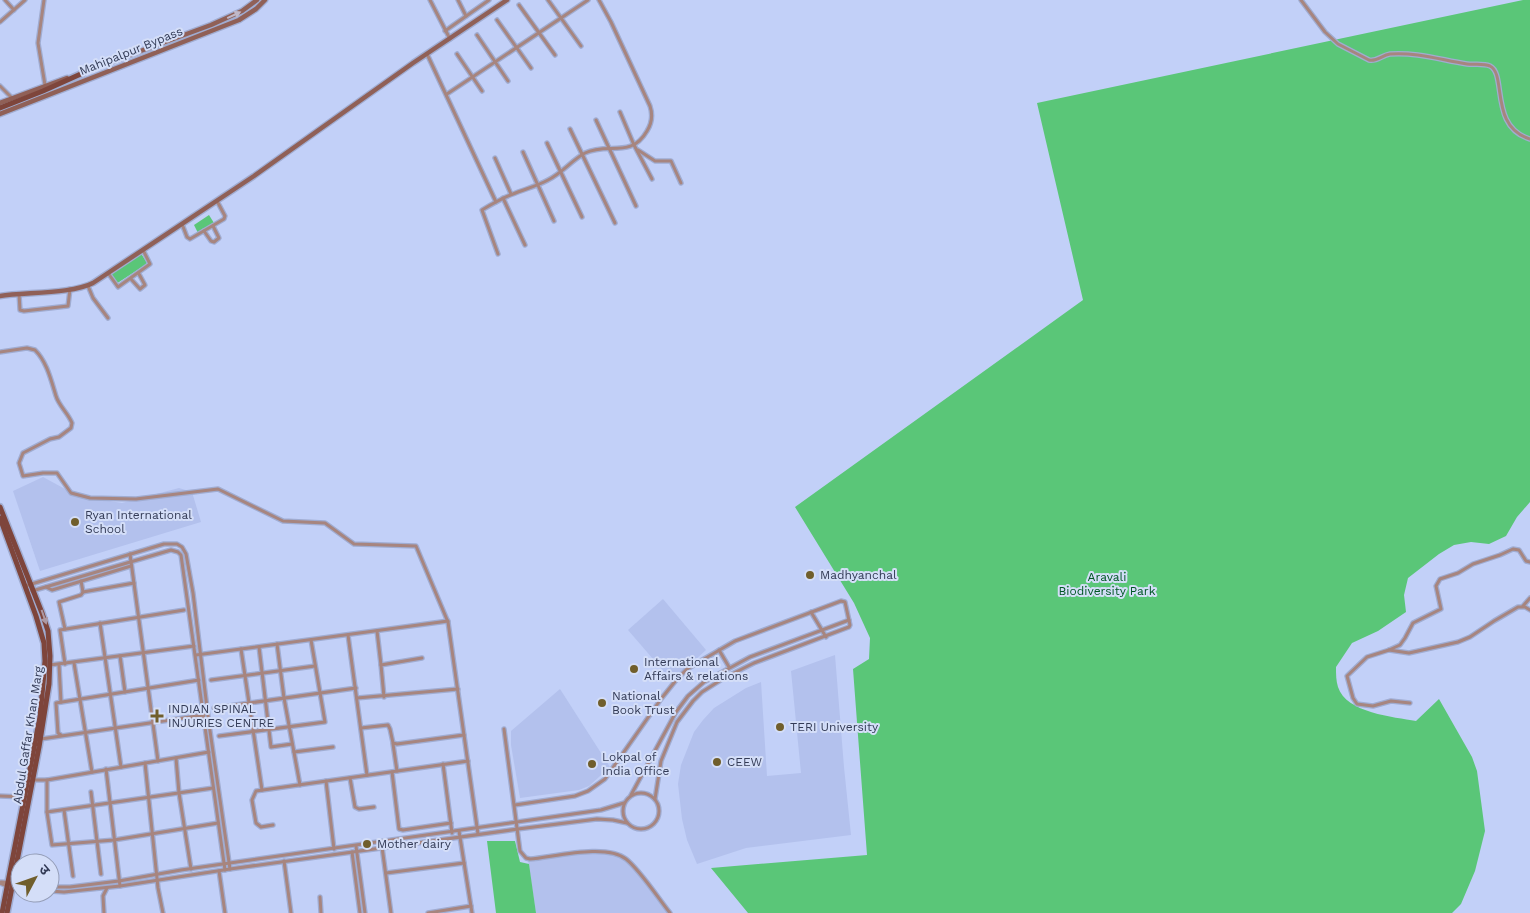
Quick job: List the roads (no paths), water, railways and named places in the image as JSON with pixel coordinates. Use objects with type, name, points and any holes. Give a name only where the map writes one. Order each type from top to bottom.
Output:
[{"type":"main road","points":[[0,108],[43,92],[83,73]]},
{"type":"main road","name":"Abdul Gaffar Khan Marg","points":[[0,507],[34,590],[48,631],[50,665],[42,739],[17,853]]},
{"type":"main road","name":"Abdul Gaffar Khan Marg","points":[[0,518],[41,635],[45,661],[43,697],[15,853]]},
{"type":"main road","name":"Abdul Gaffar Khan Marg","points":[[2,908],[10,885]]},
{"type":"main road","name":"Abdul Gaffar Khan Marg","points":[[7,913],[10,885]]},
{"type":"street","points":[[5,0],[14,10]]},
{"type":"street","points":[[0,22],[25,0]]},
{"type":"street","points":[[44,0],[38,43],[45,85]]},
{"type":"street","name":"Mahipalpur Bypass","points":[[0,103],[219,22],[242,11],[257,0]]},
{"type":"street","name":"Mahipalpur Bypass","points":[[0,114],[232,24],[248,15],[265,0]]},
{"type":"street","points":[[430,0],[450,40]]},
{"type":"street","points":[[458,0],[466,16]]},
{"type":"street","points":[[446,31],[489,0]]},
{"type":"street","points":[[0,296],[88,286],[217,201],[507,0]]},
{"type":"street","points":[[548,0],[581,46]]},
{"type":"street","points":[[447,94],[540,33],[582,2],[588,0]]},
{"type":"street","points":[[498,254],[482,211],[511,194],[539,185],[562,172],[583,155],[593,150],[634,147],[651,122],[652,111],[611,22],[598,0]]},
{"type":"street","points":[[1301,0],[1319,25],[1338,44],[1369,60],[1372,61],[1388,54],[1419,54],[1470,64],[1488,65],[1493,68],[1508,123],[1514,131],[1530,138]]},
{"type":"street","points":[[519,5],[555,55]]},
{"type":"street","points":[[497,20],[530,68]]},
{"type":"street","points":[[477,35],[508,82]]},
{"type":"street","points":[[427,54],[496,202]]},
{"type":"street","points":[[457,54],[482,91]]},
{"type":"street","points":[[0,86],[12,98]]},
{"type":"street","points":[[620,112],[634,147],[652,178]]},
{"type":"street","points":[[596,120],[636,206]]},
{"type":"street","points":[[570,129],[614,224]]},
{"type":"street","points":[[547,143],[582,217]]},
{"type":"street","points":[[634,147],[655,161],[671,161],[681,183]]},
{"type":"street","points":[[523,152],[554,220]]},
{"type":"street","points":[[495,158],[511,194]]},
{"type":"street","points":[[503,198],[525,245]]},
{"type":"street","points":[[182,224],[187,237],[190,239],[226,218],[217,201]]},
{"type":"street","points":[[204,231],[211,241],[214,242],[219,238],[212,226]]},
{"type":"street","points":[[108,273],[118,287],[139,274],[150,264],[142,250]]},
{"type":"street","points":[[131,279],[140,289],[145,284],[139,274]]},
{"type":"street","points":[[88,286],[93,298],[108,318]]},
{"type":"street","points":[[19,294],[20,310],[24,311],[68,306],[70,289]]},
{"type":"street","points":[[0,352],[27,348],[35,350],[51,378],[56,397],[72,423],[71,428],[59,437],[50,439],[23,453],[19,463],[23,476],[57,473],[71,493],[90,498],[136,499],[218,489],[283,521],[325,523],[354,544],[416,546],[448,621],[478,834]]},
{"type":"street","points":[[25,586],[168,543],[176,544],[182,548],[186,554],[194,593],[200,654],[230,869]]},
{"type":"street","points":[[178,552],[182,548]]},
{"type":"street","points":[[1410,703],[1391,701],[1373,706],[1357,704],[1346,678],[1348,674],[1368,657],[1389,650],[1402,643],[1413,623],[1441,609],[1436,586],[1440,579],[1515,548],[1519,550],[1526,561],[1530,562]]},
{"type":"street","points":[[45,587],[52,590],[171,550],[178,552],[182,559],[225,870]]},
{"type":"street","points":[[130,554],[158,761]]},
{"type":"street","points":[[27,592],[131,564]]},
{"type":"street","points":[[81,581],[83,592]]},
{"type":"street","points":[[65,629],[59,602],[80,596],[83,592],[134,583]]},
{"type":"street","points":[[1389,650],[1410,653],[1458,642],[1523,606],[1530,598]]},
{"type":"street","points":[[515,805],[575,796],[598,785],[615,765],[677,679],[687,669],[735,641],[843,601],[846,603],[849,627],[742,668],[713,684],[692,701],[677,722],[665,750],[659,769],[655,799]]},
{"type":"street","points":[[1523,606],[1530,610]]},
{"type":"street","points":[[65,664],[60,630],[184,610]]},
{"type":"street","points":[[811,612],[826,637]]},
{"type":"street","points":[[627,823],[622,812],[624,803],[631,795],[676,712],[695,689],[750,656],[849,620]]},
{"type":"street","points":[[196,655],[448,621]]},
{"type":"street","points":[[100,623],[121,767]]},
{"type":"street","points":[[376,631],[384,697]]},
{"type":"street","points":[[348,635],[367,775]]},
{"type":"street","points":[[219,736],[325,722],[312,640]]},
{"type":"street","points":[[277,644],[284,698],[300,785]]},
{"type":"street","points":[[50,665],[194,646]]},
{"type":"street","points":[[260,647],[272,747],[292,744]]},
{"type":"street","points":[[241,649],[262,790]]},
{"type":"street","points":[[719,650],[730,667]]},
{"type":"street","points":[[120,656],[125,692]]},
{"type":"street","points":[[381,665],[422,658]]},
{"type":"street","points":[[74,663],[92,772]]},
{"type":"street","points":[[59,665],[62,702]]},
{"type":"street","points":[[211,680],[281,669],[315,666]]},
{"type":"street","points":[[61,735],[58,733],[56,703],[199,680]]},
{"type":"street","points":[[214,708],[356,688]]},
{"type":"street","points":[[357,698],[458,689]]},
{"type":"street","points":[[42,739],[204,715]]},
{"type":"street","points":[[361,728],[388,725],[397,771]]},
{"type":"street","points":[[504,729],[520,851],[526,858],[605,851],[615,853],[625,858],[670,913]]},
{"type":"street","points":[[393,743],[464,735]]},
{"type":"street","points":[[294,752],[333,746]]},
{"type":"street","points":[[32,780],[47,780],[208,752]]},
{"type":"street","points":[[176,758],[179,793],[191,869]]},
{"type":"street","points":[[273,825],[259,827],[255,821],[252,797],[256,792],[468,761]]},
{"type":"street","points":[[145,763],[163,913]]},
{"type":"street","points":[[443,764],[452,833]]},
{"type":"street","points":[[106,770],[120,886]]},
{"type":"street","points":[[392,772],[399,828],[403,830],[451,823]]},
{"type":"street","points":[[350,778],[355,807],[359,809],[374,806]]},
{"type":"street","points":[[47,780],[47,812],[52,845],[114,840],[218,823]]},
{"type":"street","points":[[326,781],[334,849]]},
{"type":"street","points":[[47,812],[214,788]]},
{"type":"street","points":[[91,792],[101,874]]},
{"type":"street","points":[[60,892],[107,888],[219,870],[597,819],[613,820],[627,823],[638,829],[646,829],[652,825],[659,815],[655,799],[644,792],[631,795]]},
{"type":"street","points":[[0,796],[25,797]]},
{"type":"street","points":[[60,887],[119,881],[224,864],[459,832],[601,810],[624,803]]},
{"type":"street","points":[[64,810],[73,876]]},
{"type":"street","points":[[459,832],[472,913]]},
{"type":"street","points":[[381,842],[391,913]]},
{"type":"street","points":[[356,846],[365,913]]},
{"type":"street","points":[[351,847],[360,913]]},
{"type":"street","points":[[284,861],[291,913]]},
{"type":"street","points":[[386,873],[464,863]]},
{"type":"street","points":[[219,870],[225,913]]},
{"type":"street","points":[[0,883],[10,885]]},
{"type":"street","points":[[104,913],[103,896],[107,888]]},
{"type":"street","points":[[320,897],[321,913]]},
{"type":"street","points":[[428,913],[471,906]]},
{"type":"place","name":"Ryan International School","points":[[75,522]]},
{"type":"place","name":"Madhyanchal","points":[[810,575]]},
{"type":"place","name":"International Affairs & relations","points":[[634,669]]},
{"type":"place","name":"National Book Trust","points":[[602,703]]},
{"type":"place","name":"INDIAN SPINAL INJURIES CENTRE","points":[[157,716]]},
{"type":"place","name":"TERI University","points":[[780,727]]},
{"type":"place","name":"CEEW","points":[[717,762]]},
{"type":"place","name":"Lokpal of India Office","points":[[592,764]]},
{"type":"place","name":"Mother dairy","points":[[367,844]]},
{"type":"park label","name":"Aravali Biodiversity Park","points":[[1107,584]]}]
